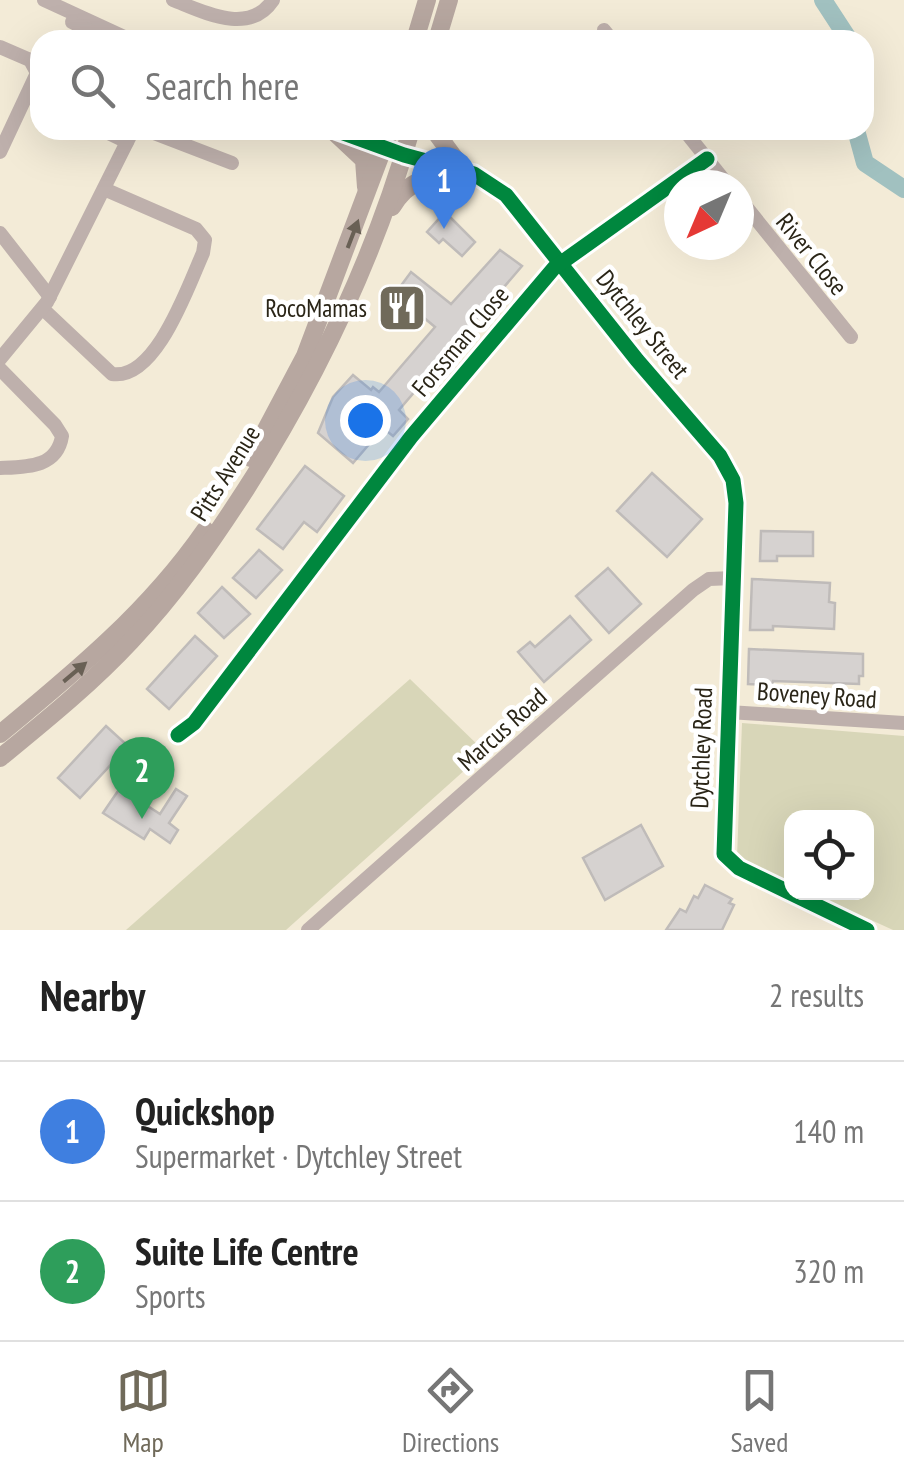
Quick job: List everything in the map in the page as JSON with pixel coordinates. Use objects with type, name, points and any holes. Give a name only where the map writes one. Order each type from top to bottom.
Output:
[{"type":"main road","points":[[418,30],[427,0]]},
{"type":"main road","points":[[440,30],[450,0]]},
{"type":"main road","points":[[343,140],[364,160],[365,202]]},
{"type":"main road","name":"Pitts Avenue","points":[[0,734],[120,631],[161,588],[205,530],[273,421],[305,356],[387,140]]},
{"type":"main road","name":"Pitts Avenue","points":[[0,758],[132,641],[205,552],[270,451],[323,358],[376,236],[408,140]]},
{"type":"main road","points":[[376,236],[408,186],[428,176],[464,171],[441,140]]},
{"type":"street","points":[[28,0],[87,30]]},
{"type":"street","points":[[44,0],[109,30]]},
{"type":"street","points":[[173,0],[236,20],[262,12],[273,0]]},
{"type":"street","points":[[0,47],[30,63]]},
{"type":"street","points":[[0,152],[30,105]]},
{"type":"street","points":[[0,360],[46,303],[128,140]]},
{"type":"street","points":[[172,140],[232,163]]},
{"type":"street","name":"Dytchley Street","points":[[388,140],[404,154],[464,171],[496,186],[541,235],[636,360],[720,456],[732,480]]},
{"type":"street","points":[[692,140],[716,170]]},
{"type":"street","name":"Forssman Close","points":[[178,735],[194,724],[411,437],[544,280],[562,262],[707,158]]},
{"type":"street","points":[[0,233],[46,303],[112,374],[130,372],[151,356],[163,338],[204,253],[205,240],[185,224],[104,188]]},
{"type":"street","name":"River Close","points":[[754,217],[851,337]]},
{"type":"street","points":[[544,280],[546,263],[541,235],[584,246]]},
{"type":"street","points":[[0,370],[55,424],[62,436],[55,453],[42,464],[0,468]]},
{"type":"street","name":"Dytchley Road","points":[[732,480],[736,504],[723,841],[727,859],[867,930]]},
{"type":"street","name":"Marcus Road","points":[[308,930],[693,590],[710,579],[733,578]]},
{"type":"street","name":"Boveney Road","points":[[728,712],[904,723]]},
{"type":"shaded area","points":[[410,679],[485,752],[286,930],[126,930]]},
{"type":"shaded area","points":[[742,723],[904,736],[904,930],[893,930],[827,900],[874,900],[874,810],[784,810],[784,880],[737,858]]},
{"type":"building","points":[[445,212],[475,242],[462,256],[443,239],[439,243],[427,232]]},
{"type":"building","points":[[500,250],[522,266],[399,410],[408,419],[393,436],[383,428],[353,463],[318,433],[333,397],[353,375],[379,392],[435,327],[405,302],[400,310],[390,301],[411,272],[451,304]]},
{"type":"building","points":[[305,466],[344,496],[317,532],[304,522],[283,549],[257,529]]},
{"type":"building","points":[[652,473],[702,519],[667,557],[617,511]]},
{"type":"building","points":[[761,531],[813,532],[813,556],[777,556],[777,561],[760,561]]},
{"type":"building","points":[[259,550],[282,570],[256,598],[233,578]]},
{"type":"building","points":[[608,568],[641,604],[609,633],[576,596]]},
{"type":"building","points":[[752,579],[830,583],[829,602],[835,603],[834,629],[773,626],[773,630],[750,630]]},
{"type":"building","points":[[222,587],[250,614],[224,638],[198,613]]},
{"type":"building","points":[[570,616],[591,640],[544,682],[518,652],[530,642],[535,647]]},
{"type":"building","points":[[195,636],[217,656],[169,709],[147,689]]},
{"type":"building","points":[[749,649],[863,654],[863,676],[859,676],[859,684],[748,684]]},
{"type":"building","points":[[106,726],[128,746],[80,798],[58,778]]},
{"type":"building","points":[[120,788],[160,814],[176,789],[187,796],[169,823],[178,830],[170,843],[150,829],[144,839],[103,813]]},
{"type":"building","points":[[641,825],[663,866],[605,900],[583,858]]},
{"type":"building","points":[[705,885],[732,899],[729,903],[734,905],[722,930],[666,930],[680,909],[686,912]]},
{"type":"waterway","points":[[823,0],[842,30]]},
{"type":"waterway","points":[[859,140],[865,163],[904,189]]},
{"type":"cycle path","points":[[363,140],[474,174],[506,195],[637,360],[720,456],[733,480],[736,503],[724,854],[739,868],[867,930]]},
{"type":"cycle path","points":[[178,735],[194,723],[411,437],[554,268],[707,159]]},
{"type":"place","name":"Quickshop","points":[[444,229]]},
{"type":"place","name":"RocoMamas","points":[[402,308]]},
{"type":"place","name":"Suite Life Centre","points":[[142,819]]}]
